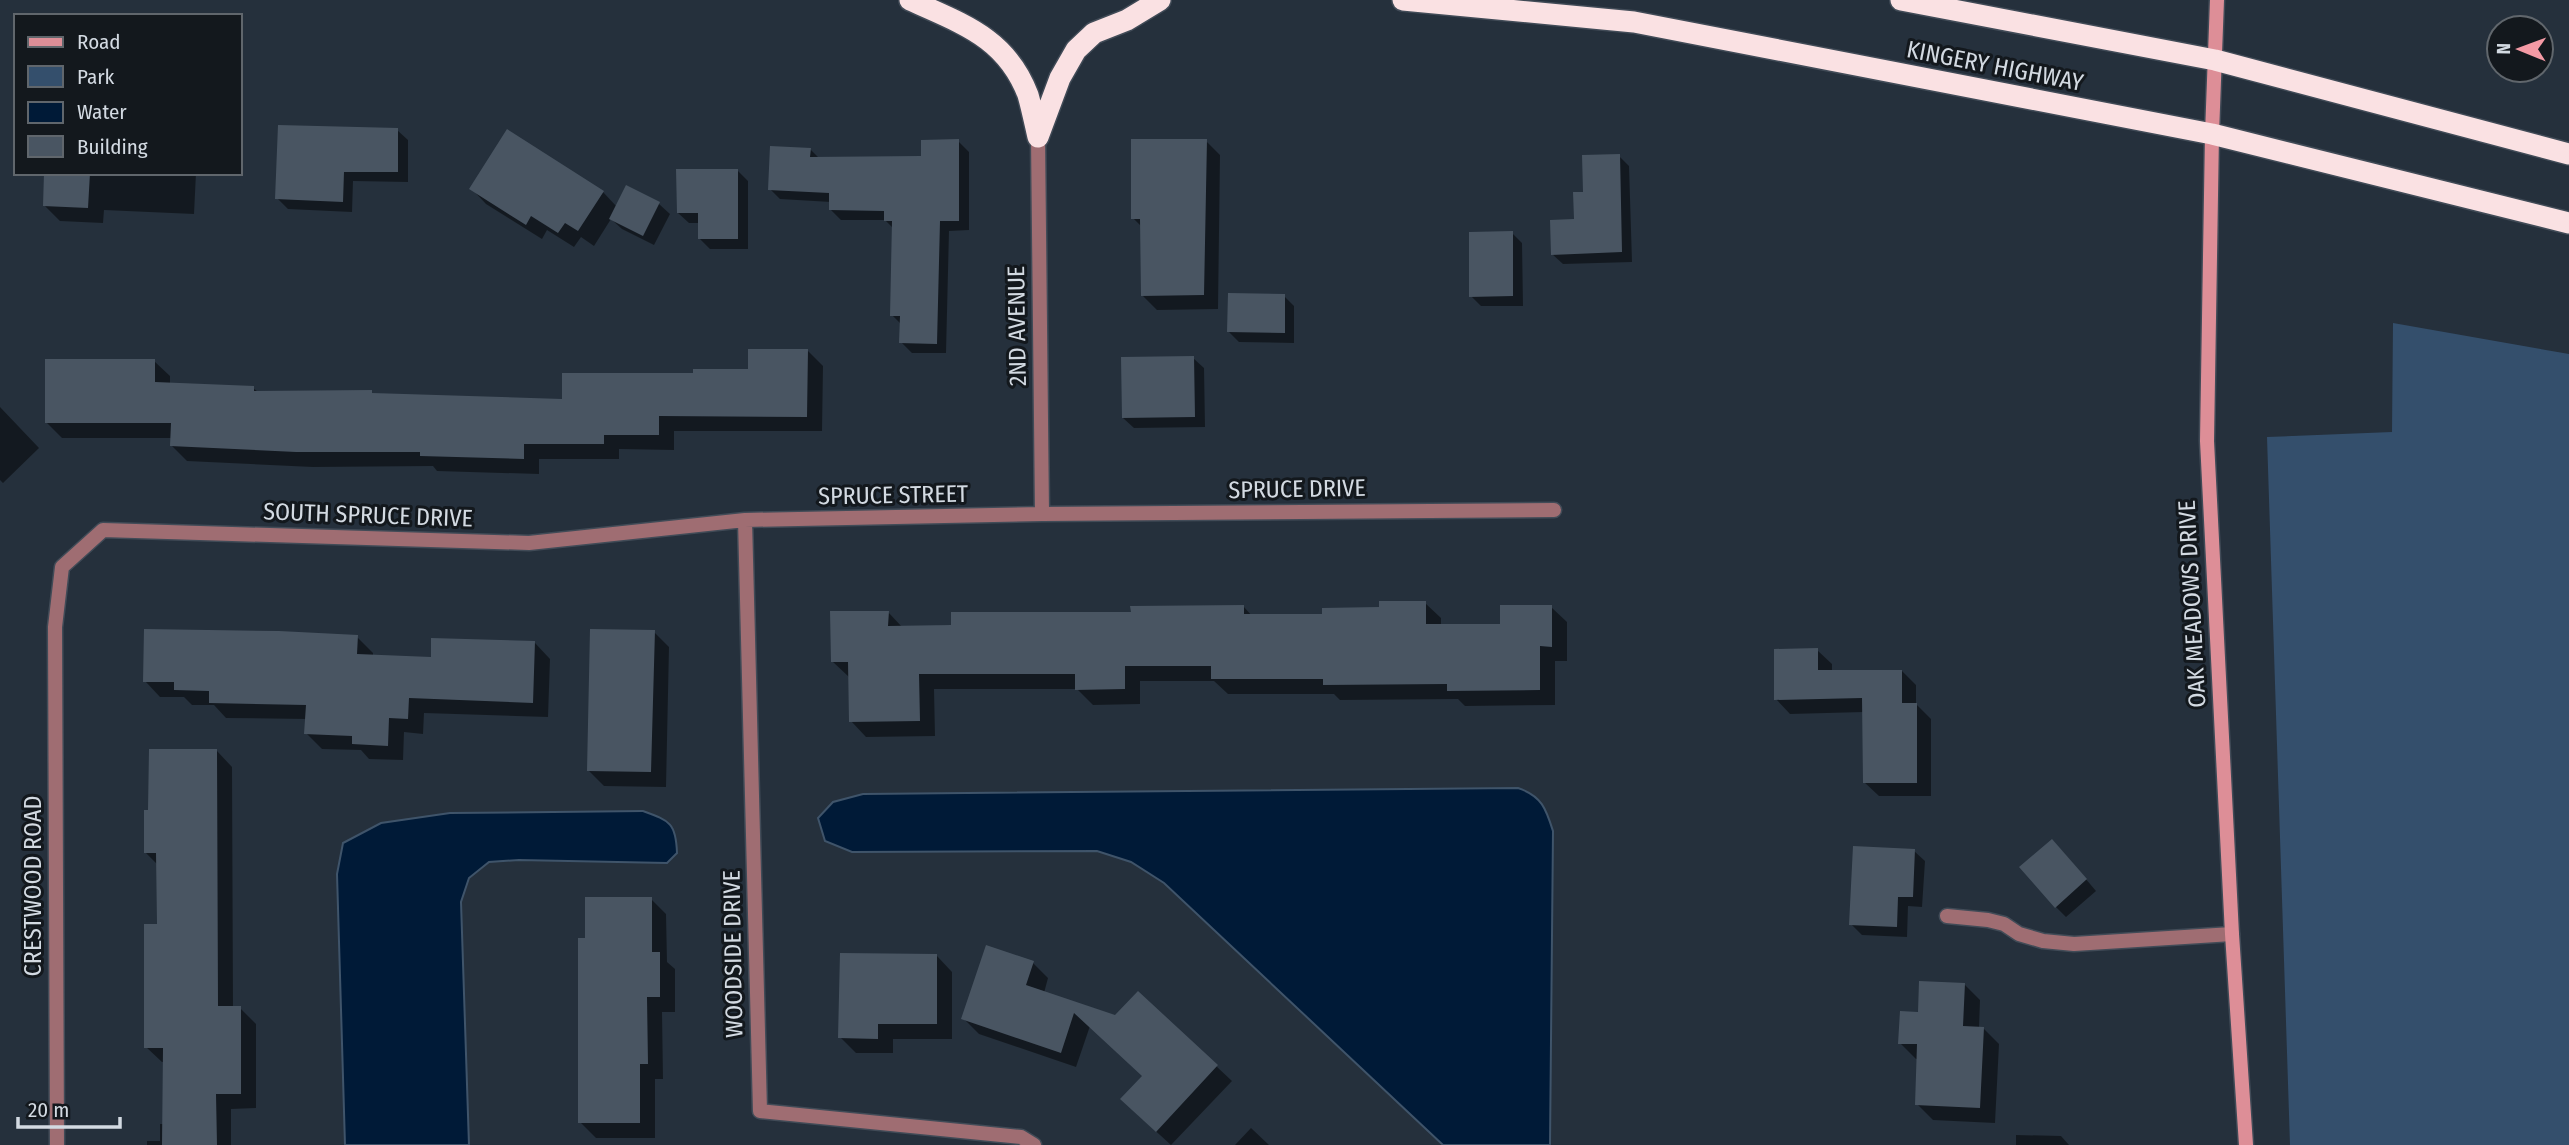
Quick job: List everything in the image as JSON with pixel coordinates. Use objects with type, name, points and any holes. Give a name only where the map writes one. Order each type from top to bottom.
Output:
[{"type":"highway","points":[[910,0],[987,37],[1003,53],[1016,71],[1028,96],[1038,137]]},
{"type":"highway","points":[[1038,137],[1060,78],[1076,50],[1094,33],[1127,20],[1160,0]]},
{"type":"highway","name":"KINGERY HIGHWAY","points":[[1403,0],[1634,22],[2212,134],[2569,223]]},
{"type":"highway","name":"KINGERY HIGHWAY","points":[[1901,0],[2215,60],[2569,154]]},
{"type":"street","name":"OAK MEADOWS DRIVE","points":[[2217,0],[2207,441],[2232,934],[2246,1145]]},
{"type":"street","name":"2ND AVENUE","points":[[1038,137],[1042,514]]},
{"type":"street","name":"SPRUCE DRIVE","points":[[1042,514],[1554,510]]},
{"type":"street","name":"SPRUCE STREET","points":[[745,520],[1042,514]]},
{"type":"street","name":"SOUTH SPRUCE DRIVE","points":[[55,627],[62,568],[103,530],[528,543],[745,520]]},
{"type":"street","name":"WOODSIDE DRIVE","points":[[745,520],[760,1111],[1021,1138],[1034,1145]]},
{"type":"street","name":"CRESTWOOD ROAD","points":[[55,627],[57,1145]]},
{"type":"street","points":[[1947,916],[1988,920],[2043,941],[2074,944],[2232,934]]},
{"type":"green space","points":[[2393,323],[2569,354],[2569,1145],[2290,1145],[2267,437],[2392,432]]},
{"type":"water","points":[[1518,788],[1538,799],[1553,831],[1550,1145],[1443,1145],[1164,883],[1131,862],[1097,851],[852,852],[825,841],[818,818],[833,802],[863,794]]},
{"type":"water","points":[[643,811],[665,821],[673,829],[677,853],[667,863],[519,860],[489,862],[469,878],[461,902],[469,1145],[345,1145],[337,874],[343,843],[381,823],[450,813]]},
{"type":"building","points":[[278,125],[398,128],[398,172],[344,172],[343,202],[275,199]]},
{"type":"building","points":[[507,129],[604,191],[578,231],[565,223],[558,233],[531,216],[526,225],[469,189]]},
{"type":"building","points":[[959,139],[959,221],[940,221],[937,344],[899,343],[900,316],[890,316],[892,221],[884,221],[884,211],[829,210],[829,193],[768,190],[770,146],[811,148],[810,157],[921,156],[921,140]]},
{"type":"building","points":[[1131,139],[1207,139],[1204,295],[1141,296],[1140,219],[1131,219]]},
{"type":"building","points":[[1620,154],[1622,252],[1551,255],[1550,220],[1574,219],[1573,192],[1583,192],[1582,155]]},
{"type":"building","points":[[676,169],[738,169],[738,239],[698,239],[698,213],[677,213]]},
{"type":"building","points":[[44,175],[90,175],[88,208],[43,206]]},
{"type":"building","points":[[626,185],[660,202],[643,236],[609,219]]},
{"type":"building","points":[[1513,231],[1513,296],[1469,297],[1469,232]]},
{"type":"building","points":[[1228,293],[1285,294],[1285,333],[1227,332]]},
{"type":"building","points":[[748,349],[808,349],[807,417],[659,416],[659,435],[604,435],[604,444],[524,444],[524,459],[420,456],[420,452],[296,452],[170,446],[171,423],[45,423],[45,359],[155,359],[155,382],[254,386],[254,391],[372,390],[372,393],[562,399],[562,373],[693,373],[693,369],[748,369]]},
{"type":"building","points":[[1194,356],[1195,417],[1122,418],[1121,357]]},
{"type":"building","points":[[1379,601],[1426,601],[1426,624],[1500,624],[1500,605],[1552,605],[1552,647],[1540,646],[1540,690],[1447,691],[1447,684],[1323,685],[1323,679],[1211,679],[1211,666],[1125,666],[1125,689],[1075,690],[1075,674],[919,674],[920,721],[849,722],[848,662],[831,662],[830,611],[889,611],[888,626],[951,625],[951,612],[1131,612],[1130,606],[1244,605],[1244,614],[1322,614],[1322,608],[1379,607]]},
{"type":"building","points":[[144,629],[358,635],[357,654],[431,657],[431,638],[535,641],[533,703],[409,698],[408,719],[389,718],[388,746],[352,744],[352,736],[304,734],[306,705],[209,703],[209,691],[174,690],[174,682],[143,682]]},
{"type":"building","points":[[590,629],[655,630],[651,772],[587,771]]},
{"type":"building","points":[[1818,648],[1818,670],[1902,670],[1902,703],[1917,703],[1917,783],[1863,783],[1862,698],[1774,700],[1774,649]]},
{"type":"building","points":[[149,749],[217,749],[218,1006],[241,1006],[241,1094],[216,1094],[217,1145],[162,1145],[163,1048],[144,1048],[144,924],[157,924],[156,853],[144,853]]},
{"type":"building","points":[[2052,839],[2087,879],[2055,908],[2019,867]]},
{"type":"building","points":[[1853,846],[1915,849],[1913,897],[1898,897],[1897,927],[1849,925]]},
{"type":"building","points":[[585,897],[652,897],[652,952],[660,952],[660,997],[647,997],[648,1064],[640,1064],[640,1123],[578,1123],[578,938],[585,938]]},
{"type":"building","points":[[986,945],[1034,961],[1026,985],[1115,1015],[1138,991],[1218,1065],[1156,1132],[1120,1099],[1142,1076],[1074,1013],[1061,1053],[961,1019]]},
{"type":"building","points":[[840,953],[937,954],[937,1024],[878,1024],[878,1039],[838,1038]]},
{"type":"building","points":[[1919,981],[1965,983],[1963,1026],[1984,1027],[1980,1108],[1915,1105],[1917,1044],[1898,1044],[1900,1011],[1918,1012]]}]
